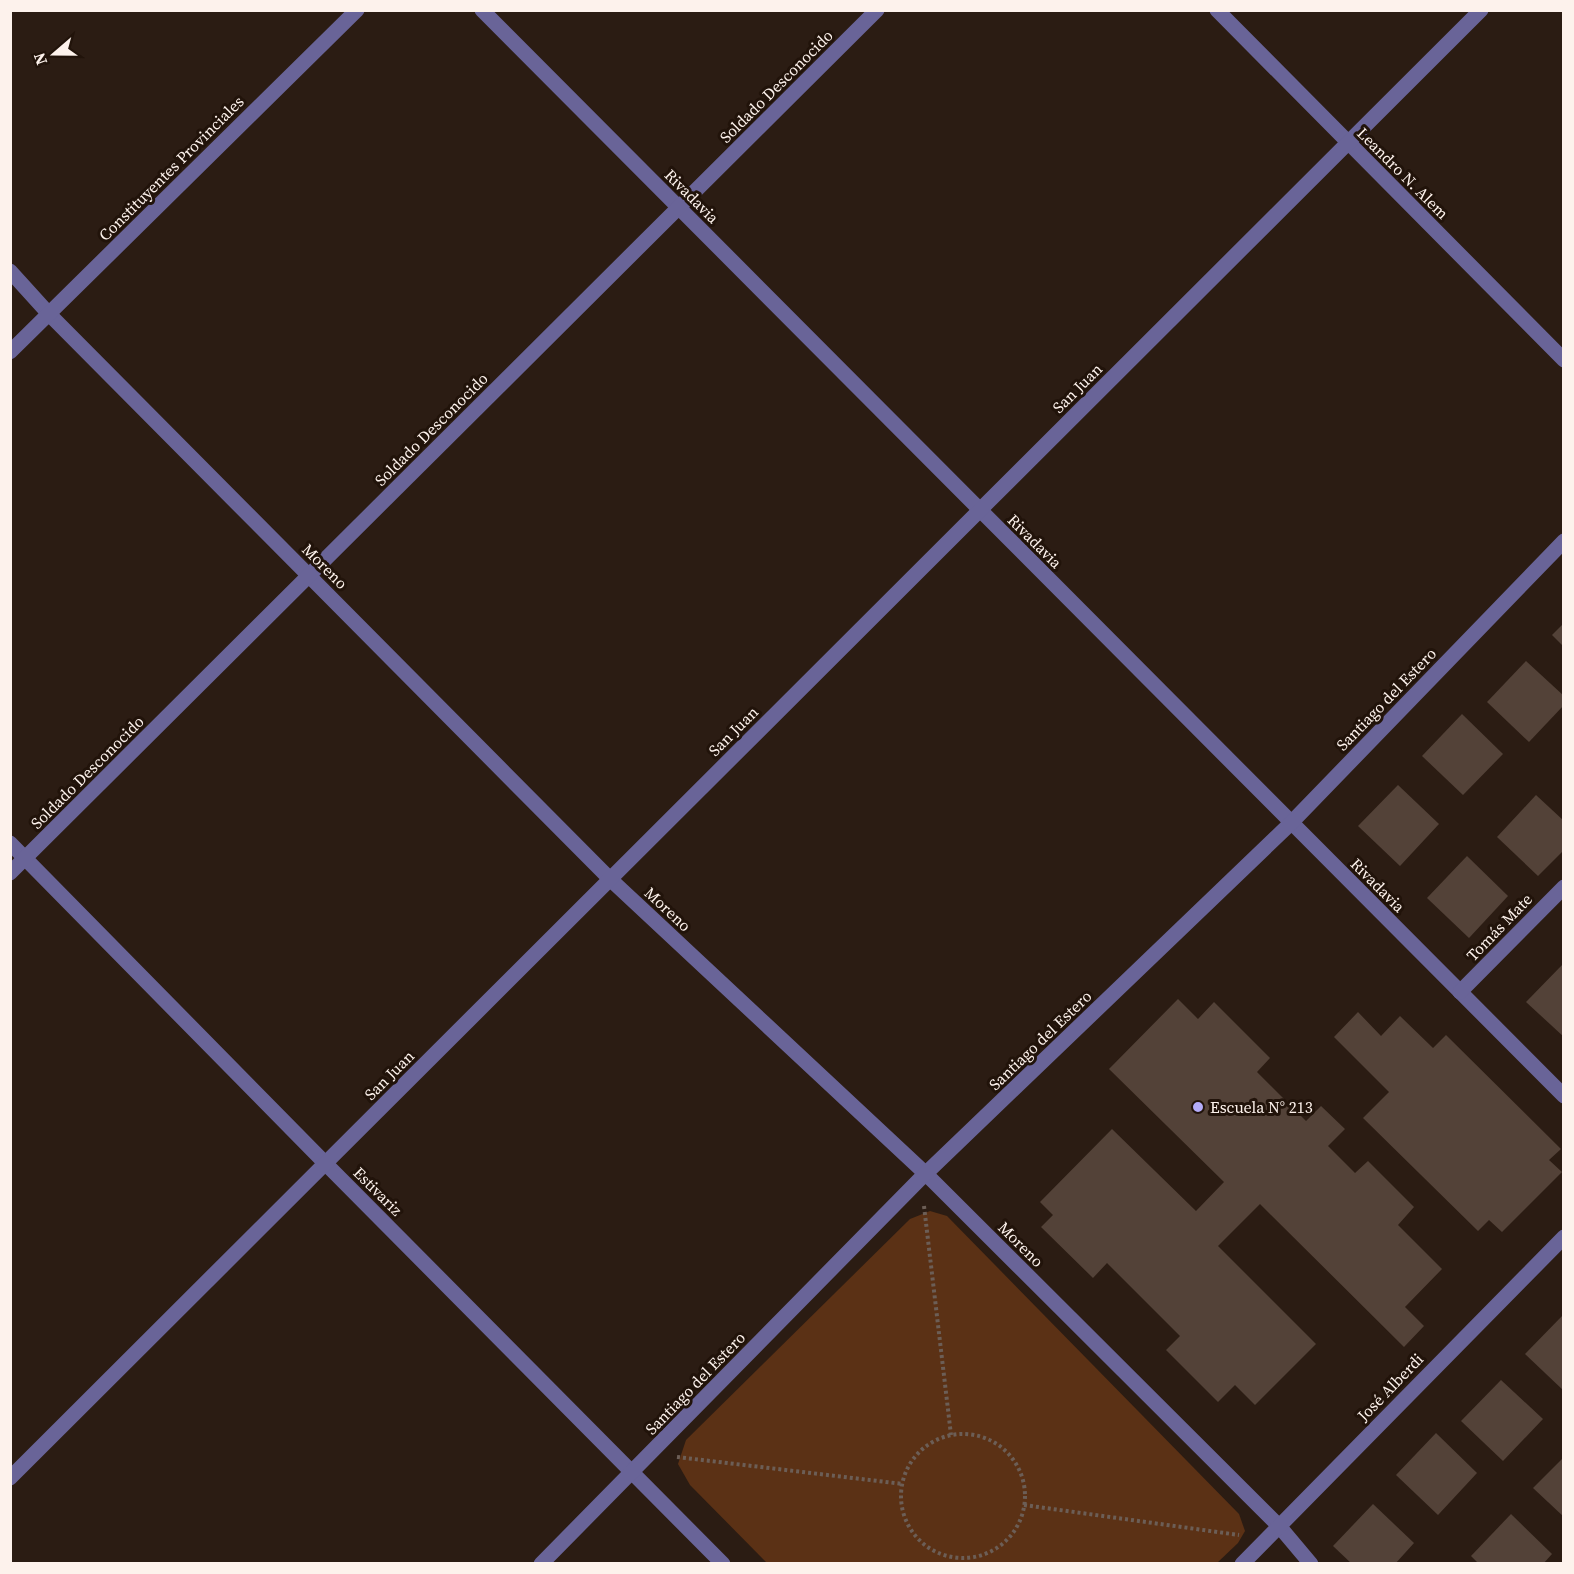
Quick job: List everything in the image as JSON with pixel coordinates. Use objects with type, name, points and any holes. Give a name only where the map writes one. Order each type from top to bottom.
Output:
[{"type":"street","name":"Constituyentes Provinciales","points":[[10,352],[357,10]]},
{"type":"street","name":"Rivadavia","points":[[482,10],[1563,1096]]},
{"type":"street","name":"Soldado Desconocido","points":[[10,873],[877,10]]},
{"type":"street","name":"Leandro N. Alem","points":[[1217,10],[1563,360]]},
{"type":"street","name":"San Juan","points":[[10,1478],[1481,10]]},
{"type":"street","name":"Moreno","points":[[10,271],[49,314],[610,879],[923,1177],[1279,1526],[1311,1563]]},
{"type":"street","name":"Santiago del Estero","points":[[541,1563],[923,1177],[1291,823],[1563,541]]},
{"type":"street","name":"Estivariz","points":[[10,843],[723,1563]]},
{"type":"street","name":"Tomás Mate","points":[[1460,993],[1563,886]]},
{"type":"street","name":"José Alberdi","points":[[1242,1563],[1563,1237]]},
{"type":"path","points":[[923,1177],[951,1435]]},
{"type":"path","points":[[975,1434],[994,1442],[1010,1455],[1021,1472],[1026,1492],[1024,1513],[1006,1542],[992,1552],[976,1557],[956,1558],[938,1553],[922,1543],[909,1528],[902,1510],[901,1491],[906,1470],[917,1453],[934,1440],[951,1435],[975,1434]]},
{"type":"path","points":[[651,1454],[903,1484]]},
{"type":"path","points":[[1024,1505],[1266,1539]]},
{"type":"shaded area","points":[[930,1211],[947,1216],[1239,1514],[1245,1531],[1238,1543],[1217,1563],[767,1563],[690,1485],[678,1464],[686,1440],[910,1219]]},
{"type":"building","points":[[1564,623],[1564,647],[1552,635]]},
{"type":"building","points":[[1526,661],[1564,696],[1564,705],[1529,742],[1487,702]]},
{"type":"building","points":[[1462,714],[1503,754],[1463,795],[1422,756]]},
{"type":"building","points":[[1398,785],[1439,824],[1400,866],[1358,826]]},
{"type":"building","points":[[1536,795],[1564,821],[1564,850],[1538,876],[1497,837]]},
{"type":"building","points":[[1467,856],[1508,896],[1469,938],[1427,898]]},
{"type":"building","points":[[1564,963],[1564,1037],[1526,1002]]},
{"type":"building","points":[[1178,999],[1198,1019],[1214,1002],[1270,1058],[1257,1072],[1306,1121],[1321,1106],[1345,1129],[1328,1146],[1355,1173],[1368,1161],[1414,1207],[1398,1225],[1442,1269],[1405,1307],[1424,1326],[1404,1347],[1260,1204],[1218,1246],[1316,1344],[1255,1405],[1235,1385],[1218,1402],[1166,1350],[1180,1336],[1107,1263],[1093,1278],[1041,1227],[1053,1215],[1040,1202],[1112,1129],[1196,1211],[1224,1182],[1109,1069]]},
{"type":"building","points":[[1358,1012],[1381,1036],[1400,1016],[1433,1048],[1446,1035],[1561,1149],[1549,1160],[1562,1172],[1502,1232],[1489,1220],[1478,1231],[1363,1118],[1389,1092],[1334,1037]]},
{"type":"building","points":[[1564,1314],[1564,1391],[1525,1354]]},
{"type":"building","points":[[1501,1380],[1543,1419],[1503,1461],[1461,1421]]},
{"type":"building","points":[[1436,1433],[1477,1473],[1438,1515],[1396,1475]]},
{"type":"building","points":[[1564,1457],[1564,1517],[1533,1488]]},
{"type":"building","points":[[1373,1504],[1414,1543],[1395,1564],[1352,1564],[1333,1546]]},
{"type":"building","points":[[1511,1514],[1552,1554],[1543,1564],[1479,1564],[1471,1556]]},
{"type":"place","name":"Escuela N° 213","points":[[1198,1107]]}]
